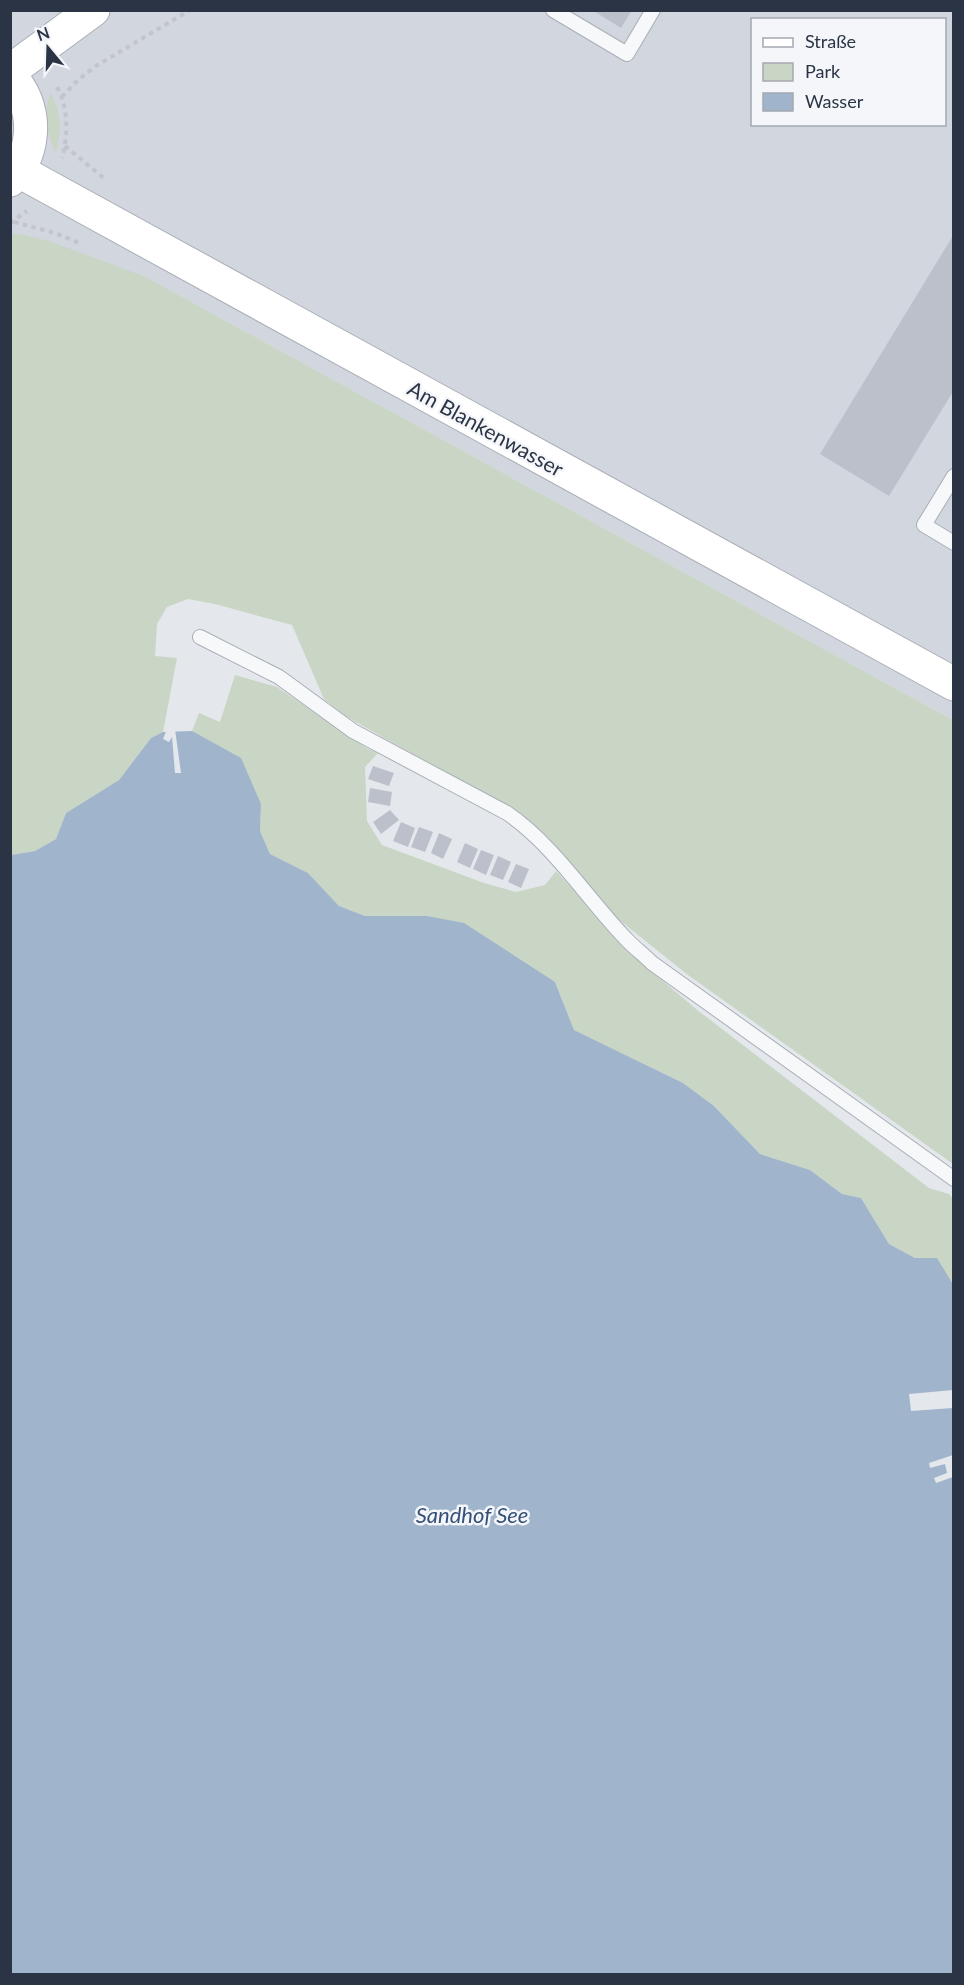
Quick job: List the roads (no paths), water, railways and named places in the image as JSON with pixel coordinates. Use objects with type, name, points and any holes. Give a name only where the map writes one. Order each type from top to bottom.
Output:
[{"type":"street","points":[[10,71],[93,10]]},
{"type":"street","points":[[10,76],[24,94],[31,118],[30,143],[15,176]]},
{"type":"street","name":"Am Blankenwasser","points":[[15,176],[954,684]]},
{"type":"lane","points":[[553,10],[627,54],[653,10]]},
{"type":"lane","points":[[954,476],[924,525],[954,543]]},
{"type":"lane","points":[[200,637],[279,677],[353,731],[507,813],[526,826],[543,842],[628,941],[652,963],[954,1179]]},
{"type":"water","name":"Sandhof See","points":[[192,731],[241,758],[261,804],[260,831],[270,854],[308,873],[339,906],[365,916],[427,916],[464,923],[555,982],[574,1030],[683,1083],[714,1106],[760,1154],[810,1170],[842,1194],[861,1198],[889,1244],[915,1258],[937,1258],[954,1286],[953,1974],[11,1974],[11,855],[35,851],[56,839],[66,813],[119,780],[151,738],[163,732]]}]
